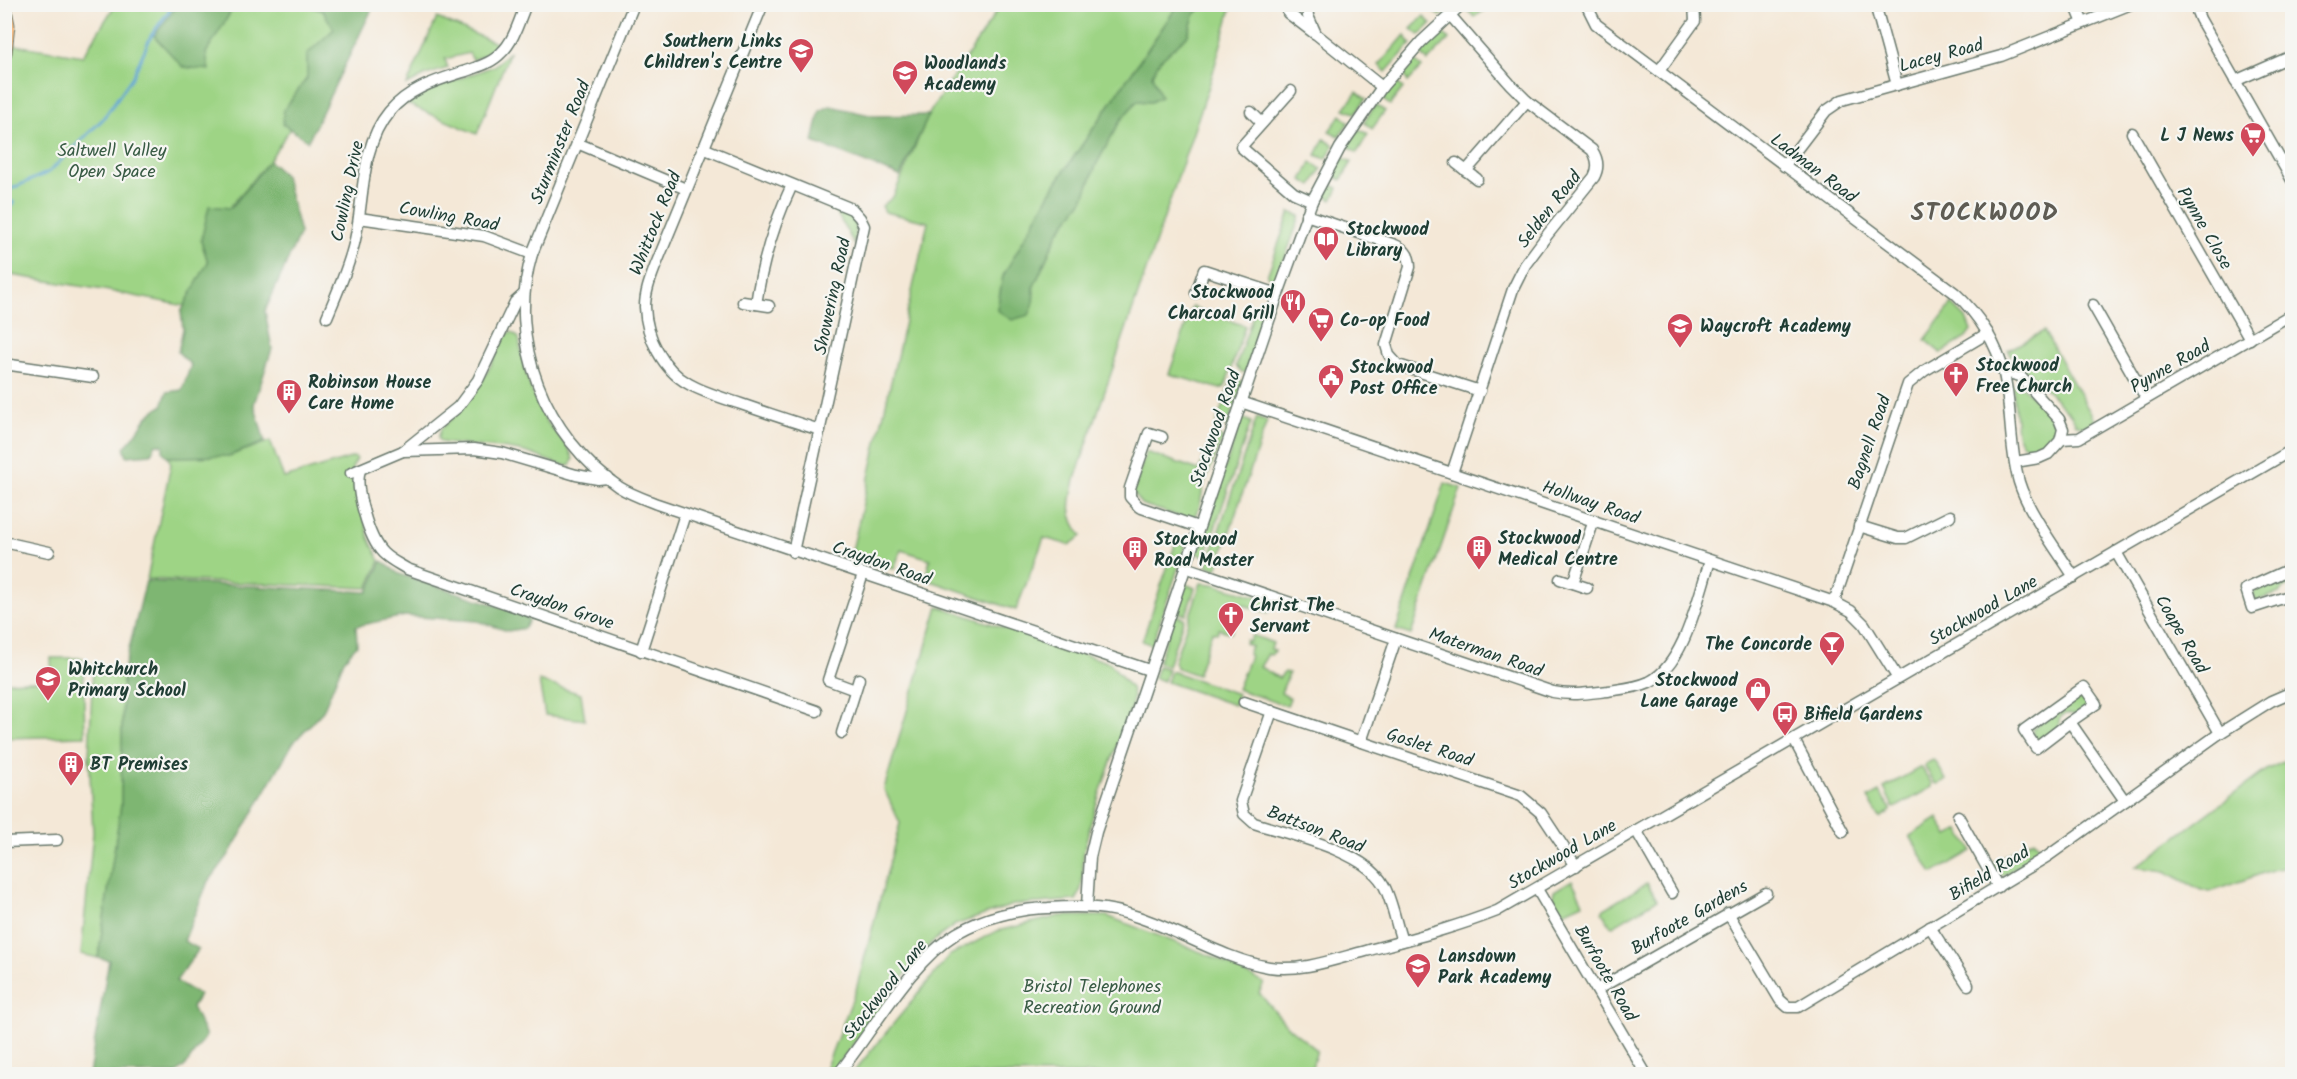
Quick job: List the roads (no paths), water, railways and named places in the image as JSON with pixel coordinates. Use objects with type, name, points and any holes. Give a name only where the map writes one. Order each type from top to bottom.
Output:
[{"type":"highway","points":[[4,10],[7,25],[4,52]]},
{"type":"street","name":"Cowling Drive","points":[[327,317],[346,270],[359,218],[369,148],[389,112],[403,98],[422,86],[485,64],[501,54],[512,38],[526,4]]},
{"type":"street","name":"Sturminster Road","points":[[524,294],[526,272],[532,254],[634,4]]},
{"type":"street","name":"Whittock Road","points":[[763,4],[647,288],[645,307],[647,327],[656,348],[669,368],[687,383],[708,393],[820,430]]},
{"type":"street","points":[[1289,4],[1288,13],[1382,87]]},
{"type":"street","points":[[1307,4],[1308,16],[1316,34]]},
{"type":"street","name":"Stockwood Road","points":[[1088,906],[1092,847],[1149,670],[1306,215],[1340,148],[1382,87],[1421,42],[1462,4]]},
{"type":"street","name":"Ladman Road","points":[[1586,4],[1596,24],[1972,308],[1988,333],[2004,372],[2015,462],[2023,495],[2074,577]]},
{"type":"street","points":[[1659,71],[1695,21],[1694,4]]},
{"type":"street","points":[[1875,4],[1897,85]]},
{"type":"street","points":[[2075,4],[2083,23]]},
{"type":"street","name":"Lacey Road","points":[[1784,166],[1826,111],[1842,100],[2001,56],[2131,4]]},
{"type":"street","points":[[2194,4],[2200,19],[2291,176]]},
{"type":"street","name":"Selden Road","points":[[1450,15],[1527,101],[1592,150],[1598,168],[1594,177],[1548,234],[1521,273],[1513,289],[1452,473]]},
{"type":"street","points":[[2235,81],[2292,56]]},
{"type":"street","points":[[1291,91],[1238,150],[1294,193],[1312,201]]},
{"type":"street","points":[[1466,171],[1527,101]]},
{"type":"street","points":[[1251,112],[1262,123]]},
{"type":"street","name":"Pynne Close","points":[[2132,132],[2250,339]]},
{"type":"street","points":[[577,143],[686,189]]},
{"type":"street","name":"Showering Road","points":[[703,148],[852,209],[864,226],[793,552]]},
{"type":"street","points":[[1456,163],[1477,179]]},
{"type":"street","points":[[756,304],[759,279],[768,245],[792,184]]},
{"type":"street","points":[[1306,215],[1405,250],[1409,257],[1410,267],[1387,341],[1386,349],[1389,355],[1398,365],[1480,391]]},
{"type":"street","name":"Cowling Road","points":[[359,218],[484,236],[532,254]]},
{"type":"street","points":[[1196,293],[1204,270],[1278,294]]},
{"type":"street","name":"Craydon Road","points":[[356,472],[403,451],[458,407],[478,380],[515,302],[524,294]]},
{"type":"street","name":"Craydon Road","points":[[524,294],[525,340],[539,390],[552,415],[567,436],[596,469],[608,478],[638,496],[685,514],[1149,670]]},
{"type":"street","points":[[743,302],[769,306]]},
{"type":"street","points":[[2092,305],[2146,398]]},
{"type":"street","name":"Pynne Road","points":[[2061,439],[2079,438],[2292,314]]},
{"type":"street","name":"Bagnell Road","points":[[1834,602],[1908,384],[1924,371],[1988,333]]},
{"type":"street","points":[[4,364],[93,377]]},
{"type":"street","points":[[2004,372],[2020,376],[2059,419],[2063,429],[2057,447],[2048,454],[2015,462]]},
{"type":"street","name":"Hollway Road","points":[[1242,402],[1834,602],[1851,611],[1864,624],[1897,677]]},
{"type":"street","points":[[1162,437],[1149,433],[1130,490],[1131,500],[1139,507],[1198,527]]},
{"type":"street","name":"Craydon Road","points":[[403,451],[474,449],[502,453],[576,475],[598,479],[608,478]]},
{"type":"street","name":"Stockwood Lane","points":[[838,1074],[916,971],[938,947],[958,932],[1023,909],[1088,906],[1112,909],[1139,917],[1247,962],[1288,969],[1310,966],[1402,942],[1462,925],[1497,911],[2292,450]]},
{"type":"street","name":"Craydon Grove","points":[[356,472],[359,493],[373,537],[382,553],[407,569],[817,711]]},
{"type":"street","points":[[1932,511],[1939,522]]},
{"type":"street","points":[[640,651],[685,514]]},
{"type":"street","points":[[1858,526],[1898,538],[1906,538],[1950,516]]},
{"type":"street","points":[[1573,583],[1594,520]]},
{"type":"street","points":[[4,542],[49,552]]},
{"type":"street","name":"Coape Road","points":[[2116,552],[2220,733]]},
{"type":"street","name":"Materman Road","points":[[1185,567],[1564,694],[1630,688],[1648,682],[1659,675],[1681,647],[1710,561]]},
{"type":"street","points":[[2292,568],[2246,590],[2252,608],[2292,596]]},
{"type":"street","points":[[842,733],[857,684],[828,680],[863,574]]},
{"type":"street","points":[[1560,579],[1587,588]]},
{"type":"street","points":[[1361,742],[1396,639]]},
{"type":"street","points":[[2084,687],[2096,704],[2070,722],[2036,748],[2024,730],[2084,687]]},
{"type":"street","name":"Bifield Road","points":[[1728,913],[1780,1000],[1788,1007],[1798,1007],[2048,856],[2220,733],[2271,701],[2292,692]]},
{"type":"street","name":"Goslet Road","points":[[1244,702],[1521,796],[1541,813],[1576,866]]},
{"type":"street","name":"Battson Road","points":[[1272,711],[1241,801],[1244,814],[1254,823],[1346,854],[1362,862],[1383,885],[1402,942]]},
{"type":"street","points":[[2070,722],[2126,801]]},
{"type":"street","points":[[1794,740],[1843,832]]},
{"type":"street","points":[[1958,816],[1998,887]]},
{"type":"street","points":[[1636,830],[1672,893]]},
{"type":"street","points":[[4,842],[57,840]]},
{"type":"street","name":"Burfoote Road","points":[[1537,889],[1646,1074]]},
{"type":"street","name":"Burfoote Gardens","points":[[1598,989],[1766,893]]},
{"type":"street","points":[[1930,927],[1968,985]]},
{"type":"street","points":[[4,945],[5,965],[18,962]]},
{"type":"waterway","points":[[4,192],[49,172],[103,119],[133,76],[151,36],[174,4]]},
{"type":"waterway","points":[[4,197],[14,203],[4,213]]},
{"type":"place","name":"Southern Links Children's Centre","points":[[801,74]]},
{"type":"place","name":"Woodlands Academy","points":[[905,96]]},
{"type":"place","name":"L J News","points":[[2253,158]]},
{"type":"place","name":"Stockwood Library","points":[[1326,262]]},
{"type":"place","name":"Stockwood Charcoal Grill","points":[[1293,325]]},
{"type":"place","name":"Co-op Food","points":[[1321,343]]},
{"type":"place","name":"Waycroft Academy","points":[[1680,349]]},
{"type":"place","name":"Stockwood Free Church","points":[[1956,398]]},
{"type":"place","name":"Stockwood Post Office","points":[[1331,400]]},
{"type":"place","name":"Robinson House Care Home","points":[[289,415]]},
{"type":"place","name":"Stockwood Medical Centre","points":[[1479,571]]},
{"type":"place","name":"Stockwood Road Master","points":[[1135,572]]},
{"type":"place","name":"Christ The Servant","points":[[1231,638]]},
{"type":"place","name":"The Concorde","points":[[1832,667]]},
{"type":"place","name":"Whitchurch Primary School","points":[[48,702]]},
{"type":"place","name":"Stockwood Lane Garage","points":[[1758,713]]},
{"type":"place","name":"Bifield Gardens","points":[[1785,737]]},
{"type":"place","name":"BT Premises","points":[[71,787]]},
{"type":"place","name":"Lansdown Park Academy","points":[[1418,989]]},
{"type":"district","name":"STOCKWOOD","points":[[1985,212]]},
{"type":"park label","name":"Saltwell Valley Open Space","points":[[112,160]]},
{"type":"park label","name":"Bristol Telephones Recreation Ground","points":[[1092,996]]}]
